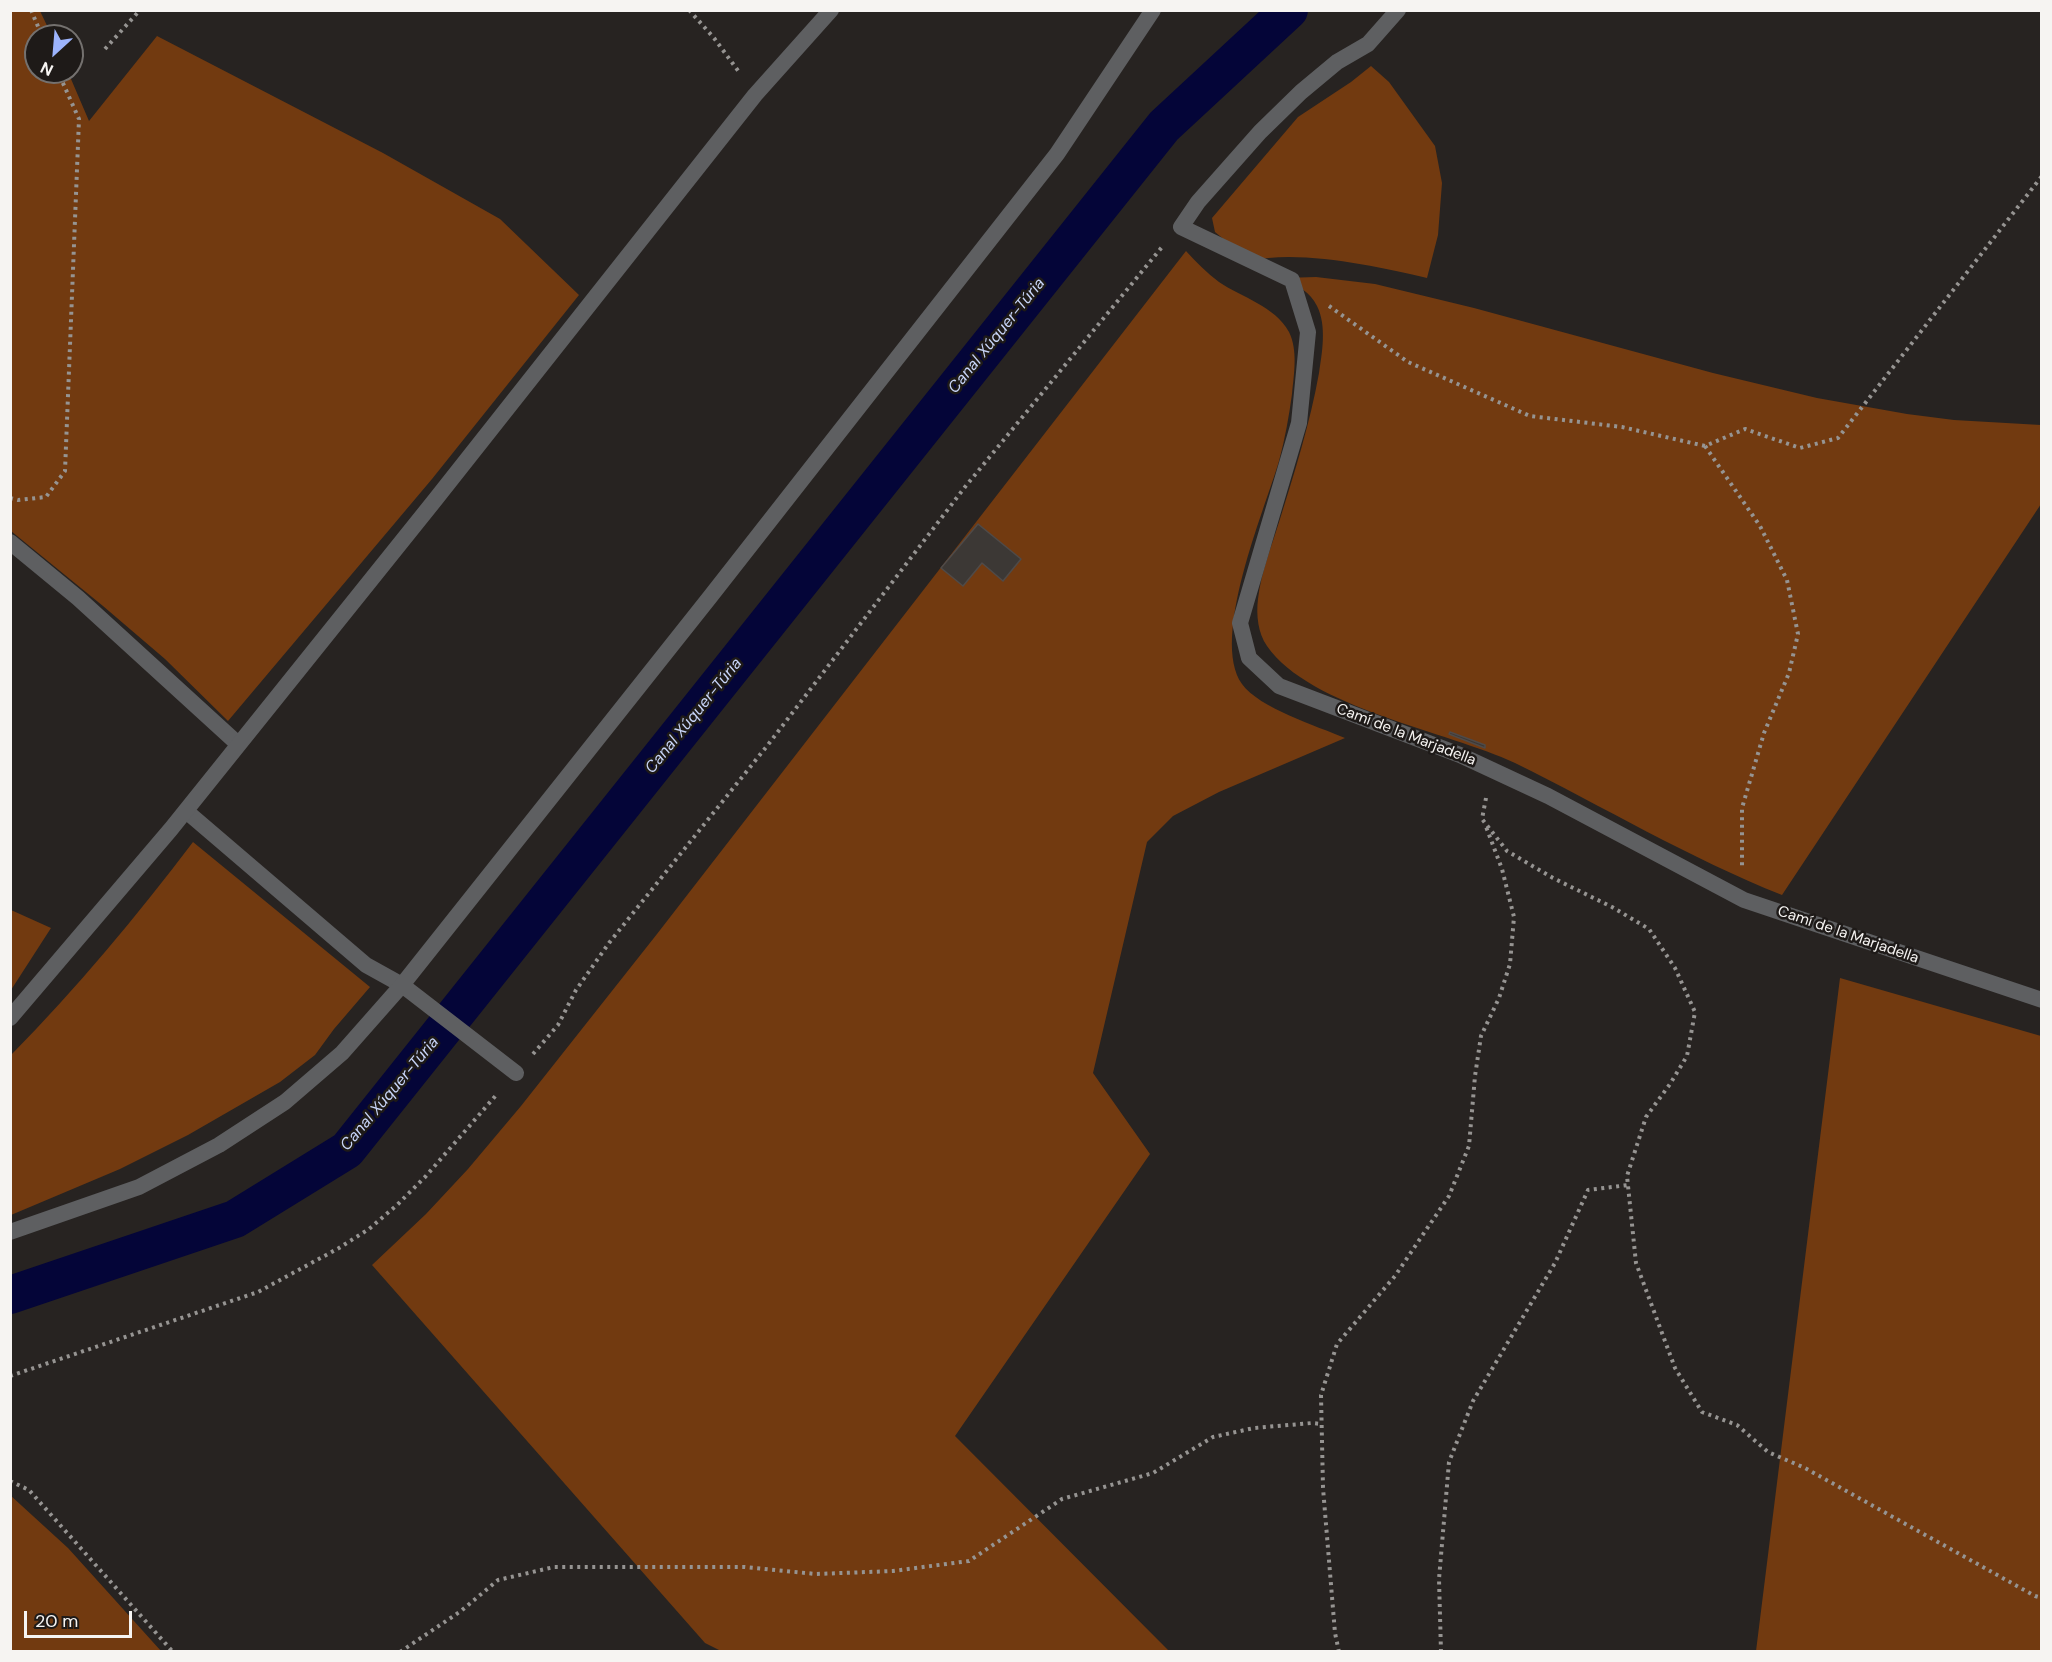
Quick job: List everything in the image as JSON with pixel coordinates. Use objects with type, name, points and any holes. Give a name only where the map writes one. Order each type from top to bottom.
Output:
[{"type":"street","points":[[10,1018],[186,811],[755,95],[831,10]]},
{"type":"street","points":[[10,1232],[139,1187],[219,1145],[285,1102],[342,1053],[402,985],[1057,154],[1153,10]]},
{"type":"street","points":[[1292,280],[1182,227],[1205,194],[1260,132],[1301,92],[1338,62],[1368,44],[1398,10]]},
{"type":"street","name":"Camí de la Marjadella","points":[[1292,280],[1308,332],[1299,423],[1240,623],[1249,658],[1279,686],[1491,769],[1548,796],[1743,900],[2042,1000]]},
{"type":"street","points":[[10,542],[78,598],[238,744]]},
{"type":"street","points":[[186,811],[366,965],[402,985],[514,1072]]},
{"type":"path","points":[[31,10],[37,24]]},
{"type":"path","points":[[105,49],[140,10]]},
{"type":"path","points":[[689,10],[714,38],[755,95]]},
{"type":"path","points":[[10,498],[18,500],[46,497],[65,471],[79,118],[63,84]]},
{"type":"path","points":[[1292,280],[1408,362],[1530,416],[1622,428],[1705,446],[1744,429],[1800,448],[1838,438],[2042,176]]},
{"type":"path","points":[[10,1376],[258,1292],[339,1248],[369,1228],[404,1198],[558,1025],[576,990],[616,934],[767,746],[965,487],[1151,259],[1182,227]]},
{"type":"path","points":[[1705,446],[1760,526],[1787,580],[1798,634],[1789,673],[1764,734],[1742,808],[1743,900]]},
{"type":"path","points":[[1339,1652],[1335,1633],[1323,1488],[1321,1395],[1337,1344],[1395,1276],[1449,1196],[1469,1146],[1481,1036],[1499,998],[1510,964],[1514,916],[1502,869],[1482,819],[1491,769]]},
{"type":"path","points":[[1482,819],[1507,851],[1553,878],[1649,928],[1675,968],[1695,1012],[1687,1056],[1646,1117],[1627,1176],[1636,1263],[1675,1368],[1702,1412],[1737,1425],[1768,1452],[1805,1467],[2042,1598]]},
{"type":"path","points":[[1441,1652],[1439,1579],[1449,1461],[1473,1401],[1555,1263],[1588,1190],[1628,1185]]},
{"type":"path","points":[[400,1652],[461,1611],[498,1580],[554,1567],[745,1568],[816,1574],[893,1571],[969,1561],[1062,1499],[1153,1473],[1213,1437],[1254,1428],[1321,1424]]},
{"type":"path","points":[[10,1481],[29,1490],[173,1652]]},
{"type":"shaded area","points":[[10,11],[40,11],[46,24],[24,24],[24,84],[73,84],[89,121],[157,36],[383,153],[500,219],[579,295],[432,479],[228,721],[165,659],[11,531]]},
{"type":"shaded area","points":[[1371,66],[1389,82],[1435,146],[1442,183],[1438,235],[1427,278],[1338,260],[1291,257],[1250,261],[1215,232],[1212,218],[1298,117]]},
{"type":"shaded area","points":[[1186,251],[1219,282],[1275,315],[1289,332],[1294,346],[1292,394],[1283,444],[1252,542],[1236,607],[1232,637],[1234,663],[1242,684],[1261,701],[1289,716],[1345,738],[1219,792],[1173,816],[1147,842],[1093,1073],[1150,1154],[955,1436],[1169,1651],[721,1651],[705,1643],[372,1265],[426,1214],[468,1169],[521,1106]]},
{"type":"shaded area","points":[[1316,277],[1375,284],[1817,398],[1954,420],[2041,425],[2041,504],[1782,895],[1680,849],[1515,763],[1346,702],[1314,686],[1287,668],[1267,646],[1258,624],[1259,589],[1307,429],[1319,373],[1323,340],[1322,322],[1314,301],[1303,290],[1284,278]]},
{"type":"shaded area","points":[[193,842],[370,987],[315,1055],[280,1082],[188,1135],[120,1169],[11,1215],[11,1055],[105,952]]},
{"type":"shaded area","points":[[11,910],[51,928],[11,990]]},
{"type":"shaded area","points":[[1840,978],[2041,1036],[2041,1651],[1756,1651]]},
{"type":"shaded area","points":[[10,1495],[68,1548],[161,1651],[11,1651]]},
{"type":"building","points":[[978,524],[1021,559],[1003,581],[982,563],[963,586],[941,568]]},
{"type":"building","points":[[1450,732],[1485,745],[1485,748],[1449,734]]},
{"type":"waterway","name":"Canal Xúquer-Túria","points":[[10,1295],[235,1219],[347,1150],[1164,126],[1289,10]]}]
